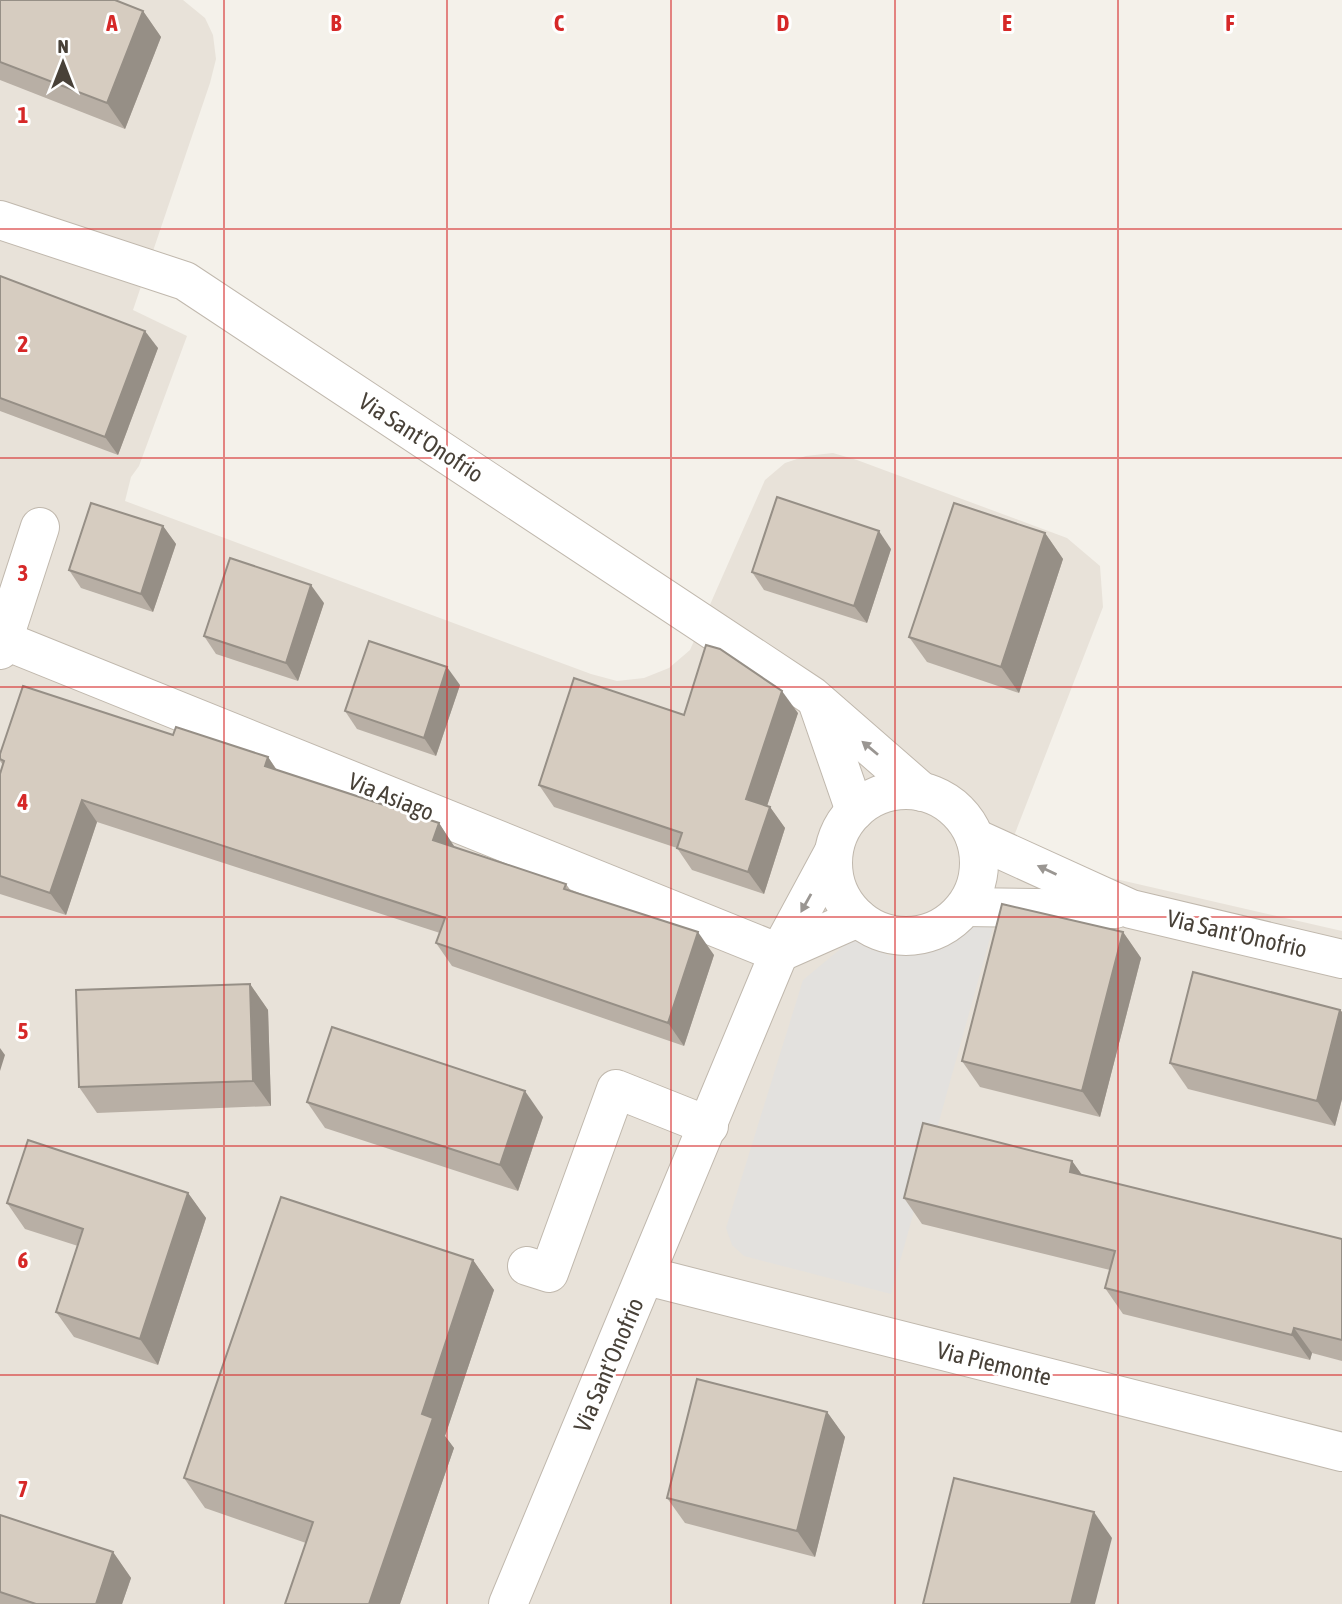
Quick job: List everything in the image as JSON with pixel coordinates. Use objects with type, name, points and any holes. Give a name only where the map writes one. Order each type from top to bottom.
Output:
[{"type":"street","name":"Via Sant'Onofrio","points":[[0,220],[185,281],[812,696],[922,792]]},
{"type":"street","points":[[1,645],[40,527]]},
{"type":"street","name":"Via Asiago","points":[[1,645],[779,953]]},
{"type":"street","points":[[818,704],[855,811]]},
{"type":"street","name":"Via Sant'Onofrio","points":[[508,1604],[647,1276],[779,953],[833,853],[841,830],[855,811],[875,797],[898,790],[922,792],[944,801],[954,809],[963,817],[975,838],[1131,909],[1342,959]]},
{"type":"street","points":[[833,853],[834,877],[843,900],[858,918],[878,930],[902,936],[926,933],[948,924],[965,907],[976,886],[978,874],[975,838]]},
{"type":"street","name":"Via Sant'Onofrio","points":[[965,907],[1131,909]]},
{"type":"street","points":[[779,953],[858,918]]},
{"type":"street","points":[[527,1266],[549,1273],[616,1089],[709,1126]]},
{"type":"street","name":"Via Piemonte","points":[[647,1276],[1342,1452]]},
{"type":"shaded area","points":[[0,0],[183,0],[205,18],[213,35],[216,59],[210,83],[133,310],[187,336],[139,466],[131,477],[125,501],[591,674],[617,681],[644,678],[669,668],[690,650],[765,480],[785,463],[806,456],[833,453],[857,460],[1067,538],[1100,566],[1103,607],[1007,854],[1342,931],[1342,1604],[0,1604]]},
{"type":"shaded area","points":[[1000,902],[891,1294],[744,1256],[732,1245],[726,1228],[803,980],[856,936],[890,956],[934,942]]},
{"type":"building","points":[[0,0],[115,0],[143,11],[107,103],[0,62]]},
{"type":"building","points":[[0,276],[145,331],[105,437],[0,398]]},
{"type":"building","points":[[777,497],[879,531],[854,606],[752,572]]},
{"type":"building","points":[[91,503],[163,526],[141,594],[69,570]]},
{"type":"building","points":[[954,503],[1045,533],[1001,667],[909,637]]},
{"type":"building","points":[[230,558],[311,585],[286,663],[204,636]]},
{"type":"building","points":[[369,641],[447,667],[424,738],[345,711]]},
{"type":"building","points":[[706,645],[720,649],[782,691],[746,799],[770,807],[748,872],[677,848],[682,833],[539,785],[574,678],[684,715]]},
{"type":"building","points":[[23,686],[173,735],[176,727],[268,757],[265,766],[439,823],[433,840],[566,884],[564,889],[698,932],[668,1023],[436,943],[445,918],[82,800],[50,893],[0,876],[0,774],[4,761],[0,759],[0,754]]},
{"type":"building","points":[[1002,904],[1123,932],[1082,1091],[962,1061]]},
{"type":"building","points":[[1193,972],[1340,1010],[1317,1101],[1170,1063]]},
{"type":"building","points":[[250,984],[253,1081],[79,1087],[76,990]]},
{"type":"building","points":[[332,1027],[525,1091],[500,1165],[307,1102]]},
{"type":"building","points":[[923,1123],[1072,1161],[1070,1172],[1342,1239],[1342,1340],[1294,1328],[1292,1335],[1105,1288],[1115,1251],[904,1198]]},
{"type":"building","points":[[28,1140],[188,1193],[140,1339],[56,1312],[83,1229],[7,1203]]},
{"type":"building","points":[[281,1197],[473,1260],[422,1414],[433,1418],[369,1604],[285,1604],[313,1522],[184,1478]]},
{"type":"building","points":[[697,1379],[827,1412],[797,1531],[667,1498]]},
{"type":"building","points":[[954,1478],[1094,1512],[1071,1604],[923,1604]]},
{"type":"building","points":[[0,1515],[113,1552],[96,1604],[36,1604],[0,1592]]}]
